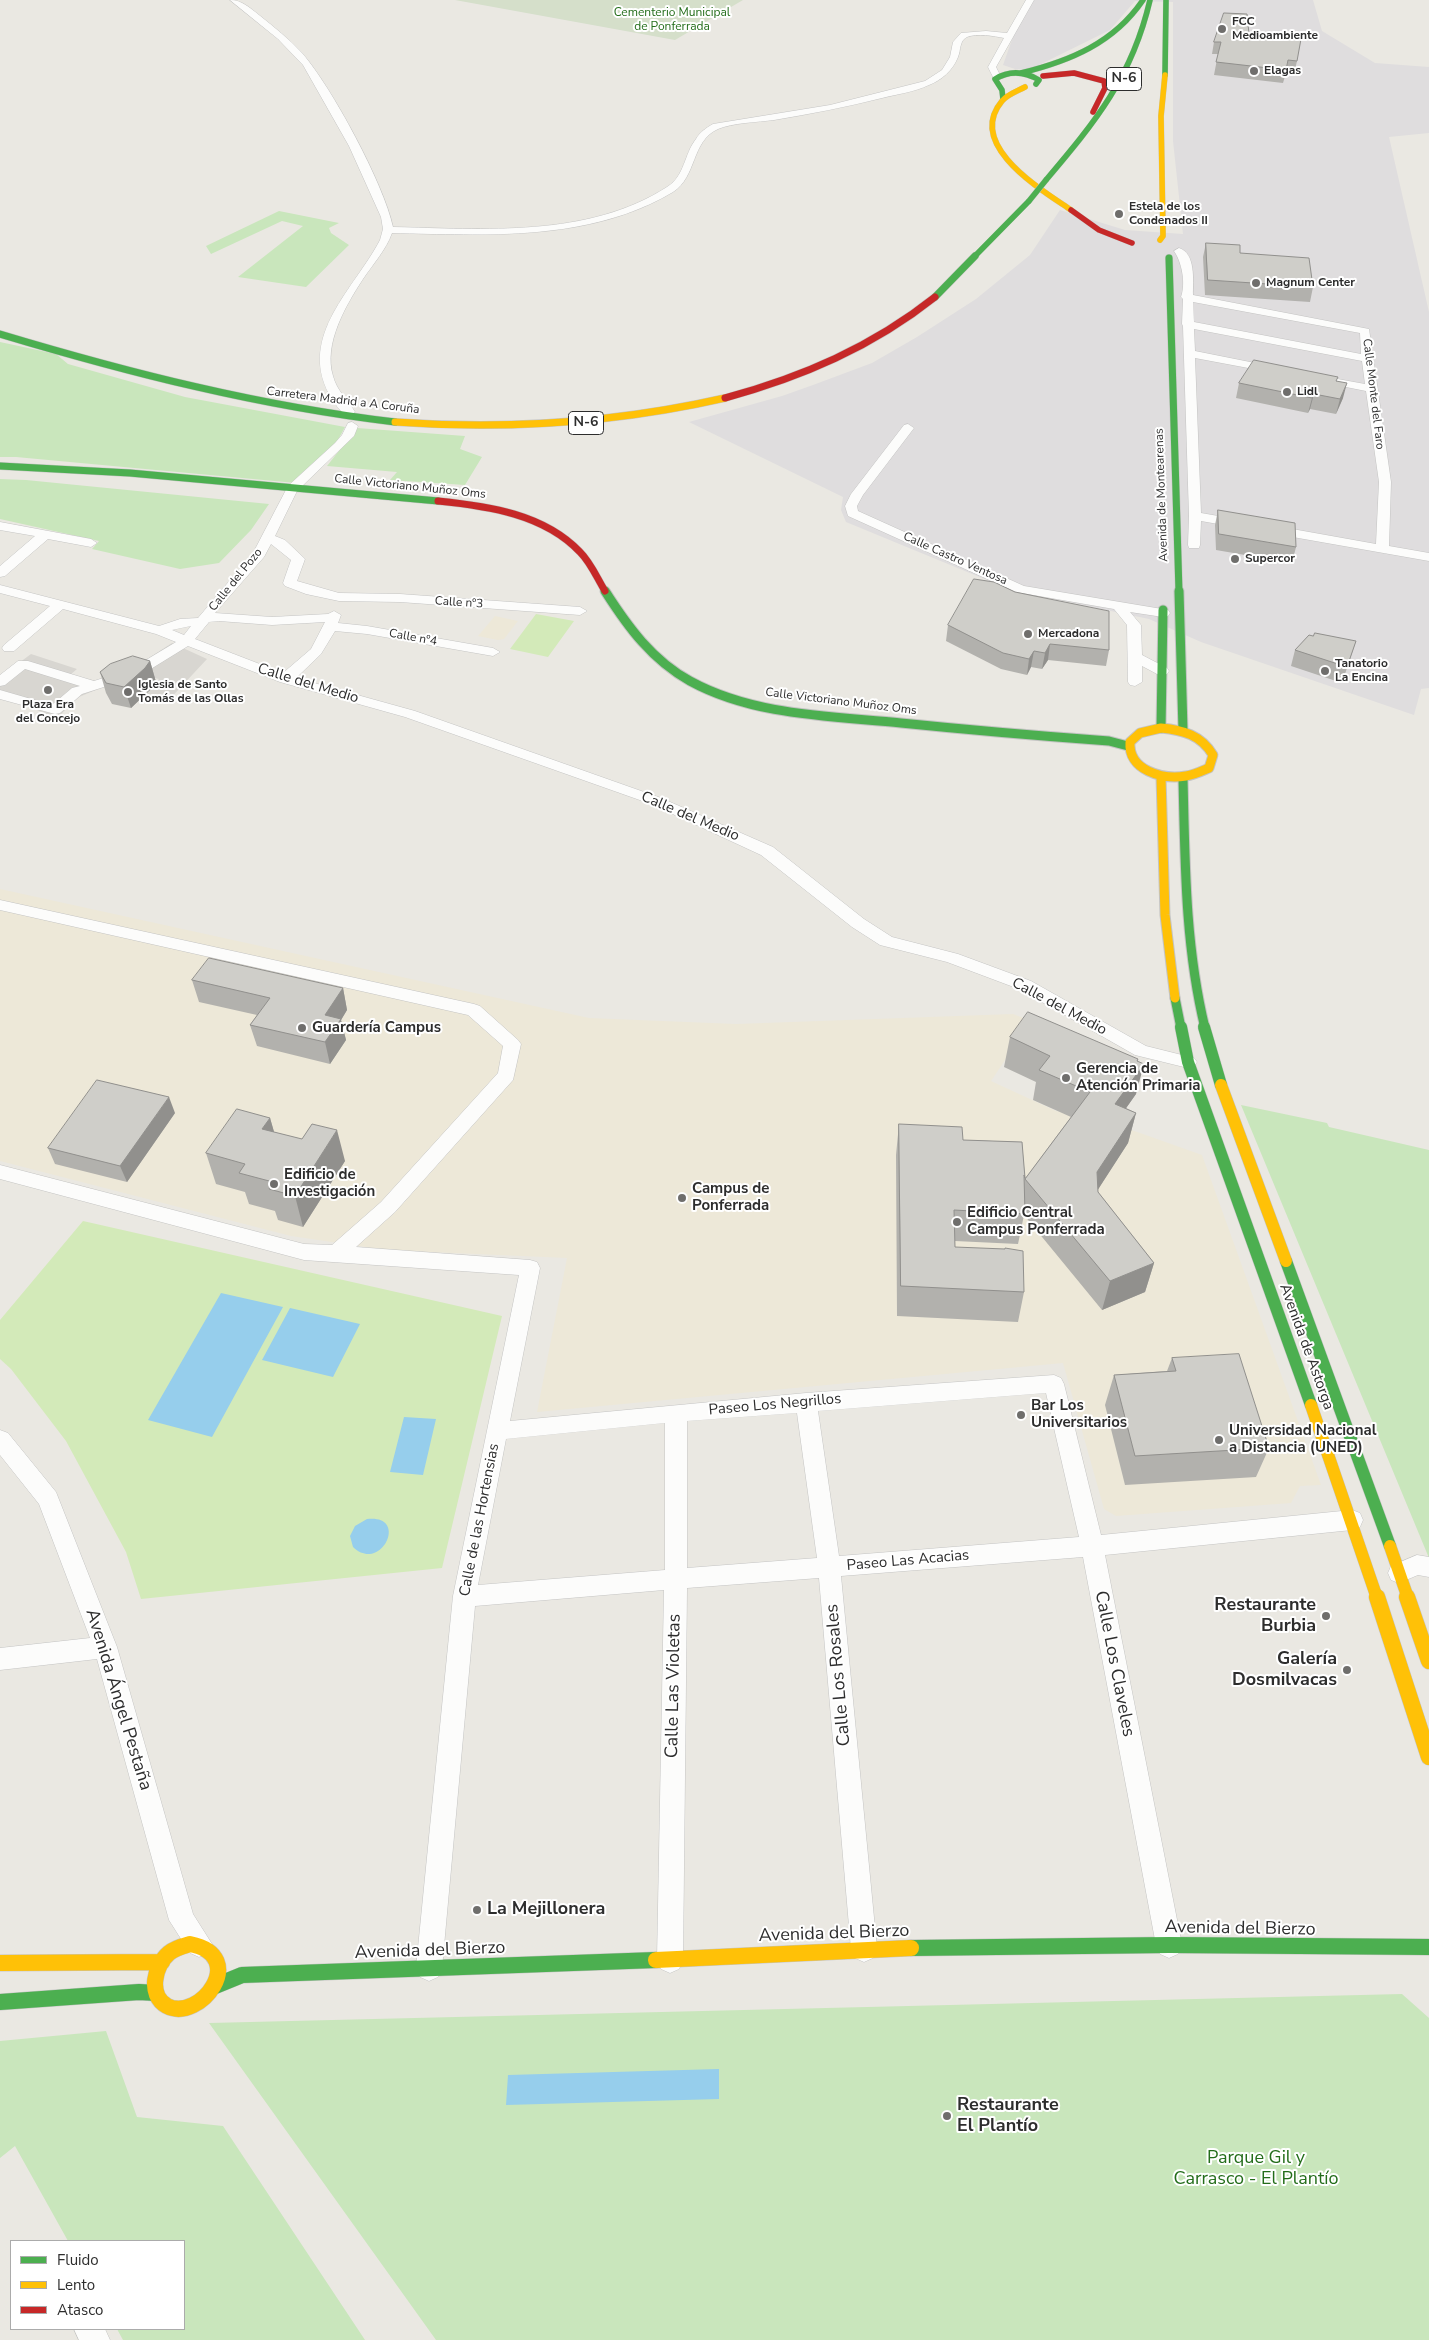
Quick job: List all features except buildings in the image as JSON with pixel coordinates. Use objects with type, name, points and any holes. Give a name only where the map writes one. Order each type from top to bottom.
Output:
[{"type":"main road","points":[[998,80],[1045,67],[1116,34],[1136,16],[1143,0]]},
{"type":"main road","name":"Carretera Madrid a A Coruña","points":[[0,334],[167,383],[260,405],[363,420],[489,427],[566,425],[639,417],[731,397],[822,367],[884,334],[932,300],[1029,200],[1076,146],[1116,92],[1128,71],[1145,30],[1150,0]]},
{"type":"main road","points":[[1160,240],[1163,236],[1161,116],[1165,75],[1166,0]]},
{"type":"main road","name":"N-6","points":[[1037,78],[1068,72],[1088,75],[1104,81],[1105,88],[1076,146]]},
{"type":"main road","points":[[1018,73],[1037,78],[1038,83],[1025,87],[1003,99],[997,109],[993,123],[994,136],[1015,170],[1100,230],[1138,244],[1160,240],[1174,245],[1174,255],[1157,260]]},
{"type":"main road","points":[[998,80],[1013,87],[1025,87]]},
{"type":"main road","points":[[998,80],[1003,99]]},
{"type":"main road","name":"Avenida de Montearenas","points":[[1174,255],[1183,730]]},
{"type":"main road","points":[[34,331],[82,358]]},
{"type":"main road","points":[[0,339],[14,338]]},
{"type":"main road","name":"Calle Victoriano Muñoz Oms","points":[[0,466],[78,469],[471,505],[507,513],[533,522],[560,535],[581,554],[639,639],[665,665],[698,685],[724,696],[781,710],[983,731],[1109,741],[1128,746]]},
{"type":"main road","points":[[1160,728],[1163,594]]},
{"type":"main road","points":[[1160,728],[1183,730],[1203,740],[1213,755],[1209,768],[1193,776],[1183,778],[1161,777],[1146,772],[1135,764],[1129,755],[1128,746],[1135,735],[1142,731],[1160,728]]},
{"type":"main road","points":[[1161,777],[1164,802],[1164,903],[1170,972],[1188,1062]]},
{"type":"main road","name":"Avenida de Astorga","points":[[1183,778],[1187,916],[1193,974],[1212,1062],[1399,1573],[1429,1661]]},
{"type":"main road","name":"Avenida de Astorga","points":[[1188,1062],[1352,1520],[1429,1757]]},
{"type":"main road","name":"Avenida del Bierzo","points":[[215,1986],[242,1974],[670,1960],[864,1949],[1169,1945],[1429,1947]]},
{"type":"main road","points":[[0,1963],[95,1964],[180,1951],[208,1948],[215,1955],[218,1965],[215,1986],[204,2000],[189,2009],[179,2010],[169,2008],[156,1993],[156,1972],[180,1951]]},
{"type":"main road","name":"Avenida del Bierzo","points":[[218,1965],[242,1974]]},
{"type":"main road","points":[[0,2002],[129,1993],[156,1993]]},
{"type":"street","points":[[234,0],[275,33],[306,63],[350,140],[383,207],[388,230],[380,248],[342,305],[327,346],[326,375],[336,397],[349,412]]},
{"type":"street","points":[[998,80],[992,67],[1030,0]]},
{"type":"street","points":[[388,230],[511,232],[562,225],[637,206],[679,183],[684,176],[694,145],[701,136],[716,126],[830,108],[913,88],[945,72],[954,57],[957,42],[964,35],[986,33],[1010,36]]},
{"type":"street","points":[[997,61],[1004,69],[1018,73]]},
{"type":"street","points":[[1174,255],[1186,260],[1195,516],[1194,544]]},
{"type":"street","name":"Calle Monte del Faro","points":[[1186,297],[1365,331],[1367,359],[1385,482],[1382,549]]},
{"type":"street","points":[[1187,324],[1367,359]]},
{"type":"street","points":[[1188,353],[1285,372]]},
{"type":"street","points":[[1314,378],[1372,389]]},
{"type":"street","points":[[292,489],[339,446],[348,436],[352,426]]},
{"type":"street","name":"Calle Castro Ventosa","points":[[908,428],[857,494],[851,506],[852,513],[1021,589],[1147,612],[1163,613]]},
{"type":"street","name":"Calle del Pozo","points":[[187,641],[259,554],[292,489]]},
{"type":"street","points":[[1195,516],[1429,557]]},
{"type":"street","points":[[0,526],[91,544]]},
{"type":"street","points":[[0,573],[45,535]]},
{"type":"street","points":[[268,538],[280,543],[298,559],[290,583],[311,591],[339,597],[333,623],[314,656],[285,680]]},
{"type":"street","name":"Calle del Medio","points":[[0,590],[161,631],[285,680],[410,714],[656,801],[767,851],[858,922],[886,941],[952,958],[1025,985],[1141,1051],[1188,1062]]},
{"type":"street","name":"Calle nº3","points":[[339,597],[400,598],[580,611]]},
{"type":"street","points":[[9,648],[61,604]]},
{"type":"street","points":[[1119,606],[1134,625]]},
{"type":"street","points":[[1135,682],[1134,625],[1141,614],[1147,612]]},
{"type":"street","name":"Calle nº4","points":[[203,620],[219,617],[333,623],[493,652]]},
{"type":"street","points":[[161,631],[169,625],[203,620]]},
{"type":"street","points":[[0,694],[55,710],[77,691],[136,672],[187,641]]},
{"type":"street","points":[[1135,657],[1162,671]]},
{"type":"street","points":[[0,682],[23,664],[93,685]]},
{"type":"street","points":[[0,905],[474,1010],[512,1044],[507,1075],[388,1207],[336,1253],[304,1252],[0,1172]]},
{"type":"street","name":"Calle de las Hortensias","points":[[336,1253],[530,1268],[464,1596],[429,1968]]},
{"type":"street","name":"Paseo Los Negrillos","points":[[497,1431],[806,1402],[1054,1384]]},
{"type":"street","name":"Calle Los Claveles","points":[[1054,1384],[1092,1546],[1169,1945]]},
{"type":"street","name":"Calle Los Rosales","points":[[806,1402],[829,1567],[864,1949]]},
{"type":"street","name":"Calle Las Violetas","points":[[670,1960],[676,1578],[676,1413]]},
{"type":"street","name":"Avenida Ángel Pestaña","points":[[0,1439],[48,1499],[105,1647],[182,1920],[180,1951]]},
{"type":"street","name":"Paseo Las Acacias","points":[[464,1596],[1092,1546],[1352,1520]]},
{"type":"street","points":[[1399,1573],[1417,1566],[1429,1567]]},
{"type":"street","points":[[0,1659],[105,1647]]},
{"type":"shaded area","points":[[1033,0],[1313,0],[1322,31],[1375,63],[1429,67],[1429,133],[1389,137],[1429,312],[1429,688],[1421,689],[1414,715],[1201,642],[1149,619],[1011,590],[846,522],[841,510],[843,497],[689,422],[782,396],[872,363],[976,299],[1030,255],[1060,210],[1125,230],[1183,234],[1173,141],[1173,2],[1135,1],[1110,30],[1029,70],[1015,69],[1003,65],[1014,34]]},
{"type":"shaded area","points":[[495,616],[518,621],[504,639],[498,640],[478,636]]},
{"type":"shaded area","points":[[172,643],[207,659],[166,703],[141,698],[159,679],[145,676],[141,663]]},
{"type":"shaded area","name":"Plaza Era del Concejo","points":[[31,654],[77,669],[70,675],[110,684],[79,697],[56,719],[18,701],[0,696],[0,677]]},
{"type":"shaded area","name":"Campus de Ponferrada","points":[[0,889],[589,1018],[736,1024],[1013,1014],[1031,1021],[991,1081],[1056,1111],[1109,1122],[1202,1155],[1321,1485],[1300,1486],[1291,1503],[1116,1516],[1104,1509],[1063,1363],[537,1412],[567,1258],[386,1250],[291,1236],[0,1161]]},
{"type":"green space","name":"Cementerio Municipal de Ponferrada","points":[[455,0],[743,0],[675,40]]},
{"type":"green space","points":[[279,211],[339,223],[329,228],[331,233],[349,245],[306,287],[238,277],[303,226],[282,221],[211,254],[206,246]]},
{"type":"green space","points":[[0,342],[56,354],[68,364],[185,397],[345,427],[332,451],[296,483],[0,457]]},
{"type":"green space","points":[[357,428],[465,436],[460,449],[482,457],[465,485],[390,480],[397,472],[327,466]]},
{"type":"green space","points":[[0,479],[269,504],[251,530],[219,563],[180,569],[92,549],[99,541],[0,519]]},
{"type":"green space","points":[[536,614],[574,621],[548,657],[510,649]]},
{"type":"green space","points":[[1241,1105],[1327,1123],[1329,1127],[1429,1150],[1429,1558]]},
{"type":"green space","points":[[83,1221],[502,1316],[442,1568],[141,1599],[126,1552],[66,1441],[11,1369],[0,1359],[0,1320]]},
{"type":"green space","name":"Parque Gil y Carrasco - El Plantío","points":[[1402,1994],[1429,2018],[1429,2340],[436,2340],[209,2023]]},
{"type":"green space","points":[[106,2031],[137,2117],[223,2126],[365,2340],[123,2340],[118,2330],[185,2330],[185,2240],[67,2240],[15,2146],[0,2158],[0,2041]]},
{"type":"water","points":[[221,1293],[283,1307],[212,1437],[148,1420]]},
{"type":"water","points":[[290,1308],[360,1324],[333,1377],[262,1360]]},
{"type":"water","points":[[404,1417],[436,1419],[423,1475],[390,1472]]},
{"type":"water","points":[[367,1519],[380,1520],[387,1525],[389,1533],[387,1541],[381,1549],[373,1553],[363,1553],[353,1547],[350,1536],[355,1526]]},
{"type":"water","points":[[719,2069],[719,2099],[506,2105],[508,2075]]},
{"type":"traffic: fast","points":[[1021,73],[1056,63],[1090,49],[1120,28],[1133,15],[1143,0]]},
{"type":"traffic: fast","points":[[1046,180],[1097,118],[1124,75],[1144,27],[1150,0]]},
{"type":"traffic: fast","points":[[1165,75],[1166,0]]},
{"type":"traffic: fast","points":[[1003,99],[1002,90],[995,79],[1000,76],[1017,72],[1023,73],[1039,80],[1036,84]]},
{"type":"traffic: fast","points":[[1029,201],[1046,180]]},
{"type":"traffic: fast","points":[[935,297],[1029,201]]},
{"type":"traffic: fast","points":[[1169,258],[1183,730]]},
{"type":"traffic: fast","points":[[0,334],[97,363],[195,388],[294,408],[395,422]]},
{"type":"traffic: fast","points":[[0,466],[130,473],[438,501]]},
{"type":"traffic: fast","points":[[605,591],[639,639],[664,664],[690,681],[718,694],[747,703],[809,714],[1109,741],[1128,746]]},
{"type":"traffic: fast","points":[[1161,728],[1163,610]]},
{"type":"traffic: fast","points":[[1183,778],[1186,895],[1189,933],[1200,1010],[1209,1048],[1221,1085]]},
{"type":"traffic: fast","points":[[1175,998],[1188,1062],[1311,1405]]},
{"type":"traffic: fast","points":[[1286,1261],[1390,1546]]},
{"type":"traffic: fast","points":[[911,1948],[1169,1945],[1429,1947]]},
{"type":"traffic: fast","points":[[215,1986],[242,1975],[656,1960]]},
{"type":"traffic: fast","points":[[0,2002],[139,1992],[156,1993]]},
{"type":"traffic: slow","points":[[1160,240],[1163,236],[1161,116],[1165,75]]},
{"type":"traffic: slow","points":[[1025,87],[1002,101],[994,118],[995,137],[1003,154],[1015,170],[1033,185],[1071,210]]},
{"type":"traffic: slow","points":[[395,422],[478,426],[561,424],[644,415],[725,398]]},
{"type":"traffic: slow","points":[[1161,728],[1192,734],[1204,742],[1213,755],[1209,768],[1187,776],[1166,777],[1149,772],[1136,763],[1129,752],[1130,742],[1140,733],[1161,728]]},
{"type":"traffic: slow","points":[[1161,777],[1165,915],[1175,998]]},
{"type":"traffic: slow","points":[[1221,1085],[1286,1261]]},
{"type":"traffic: slow","points":[[1311,1405],[1352,1520],[1429,1757]]},
{"type":"traffic: slow","points":[[1390,1546],[1429,1661]]},
{"type":"traffic: slow","points":[[190,1944],[203,1947],[214,1954],[218,1963],[218,1974],[208,1994],[199,2002],[188,2007],[171,2007],[159,1999],[156,1993],[155,1981],[159,1969],[169,1953],[176,1948],[190,1944]]},
{"type":"traffic: slow","points":[[656,1960],[911,1948]]},
{"type":"traffic: slow","points":[[0,1963],[162,1962]]},
{"type":"traffic: jam","points":[[1043,76],[1058,73],[1074,73],[1104,81],[1105,88],[1093,112]]},
{"type":"traffic: jam","points":[[1071,210],[1099,230],[1132,243]]},
{"type":"traffic: jam","points":[[725,398],[781,382],[836,360],[887,332],[935,297]]},
{"type":"traffic: jam","points":[[438,501],[495,509],[514,514],[550,529],[566,539],[580,552],[605,591]]},
{"type":"place","name":"FCC Medioambiente","points":[[1222,29]]},
{"type":"place","name":"Elagas","points":[[1254,71]]},
{"type":"place","name":"Estela de los Condenados II","points":[[1119,214]]},
{"type":"place","name":"Magnum Center","points":[[1256,283]]},
{"type":"place","name":"Lidl","points":[[1287,392]]},
{"type":"place","name":"Supercor","points":[[1235,559]]},
{"type":"place","name":"Mercadona","points":[[1028,634]]},
{"type":"place","name":"Tanatorio La Encina","points":[[1325,671]]},
{"type":"place","name":"Plaza Era del Concejo","points":[[48,690]]},
{"type":"place","name":"Iglesia de Santo Tomás de las Ollas","points":[[128,692]]},
{"type":"place","name":"Guardería Campus","points":[[302,1028]]},
{"type":"place","name":"Gerencia de Atención Primaria","points":[[1066,1078]]},
{"type":"place","name":"Edificio de Investigación","points":[[274,1184]]},
{"type":"place","name":"Campus de Ponferrada","points":[[682,1198]]},
{"type":"place","name":"Edificio Central Campus Ponferrada","points":[[957,1222]]},
{"type":"place","name":"Bar Los Universitarios","points":[[1021,1415]]},
{"type":"place","name":"Universidad Nacional a Distancia (UNED)","points":[[1219,1440]]},
{"type":"place","name":"Restaurante Burbia","points":[[1326,1616]]},
{"type":"place","name":"Galería Dosmilvacas","points":[[1347,1670]]},
{"type":"place","name":"La Mejillonera","points":[[477,1910]]},
{"type":"place","name":"Restaurante El Plantío","points":[[947,2116]]}]
